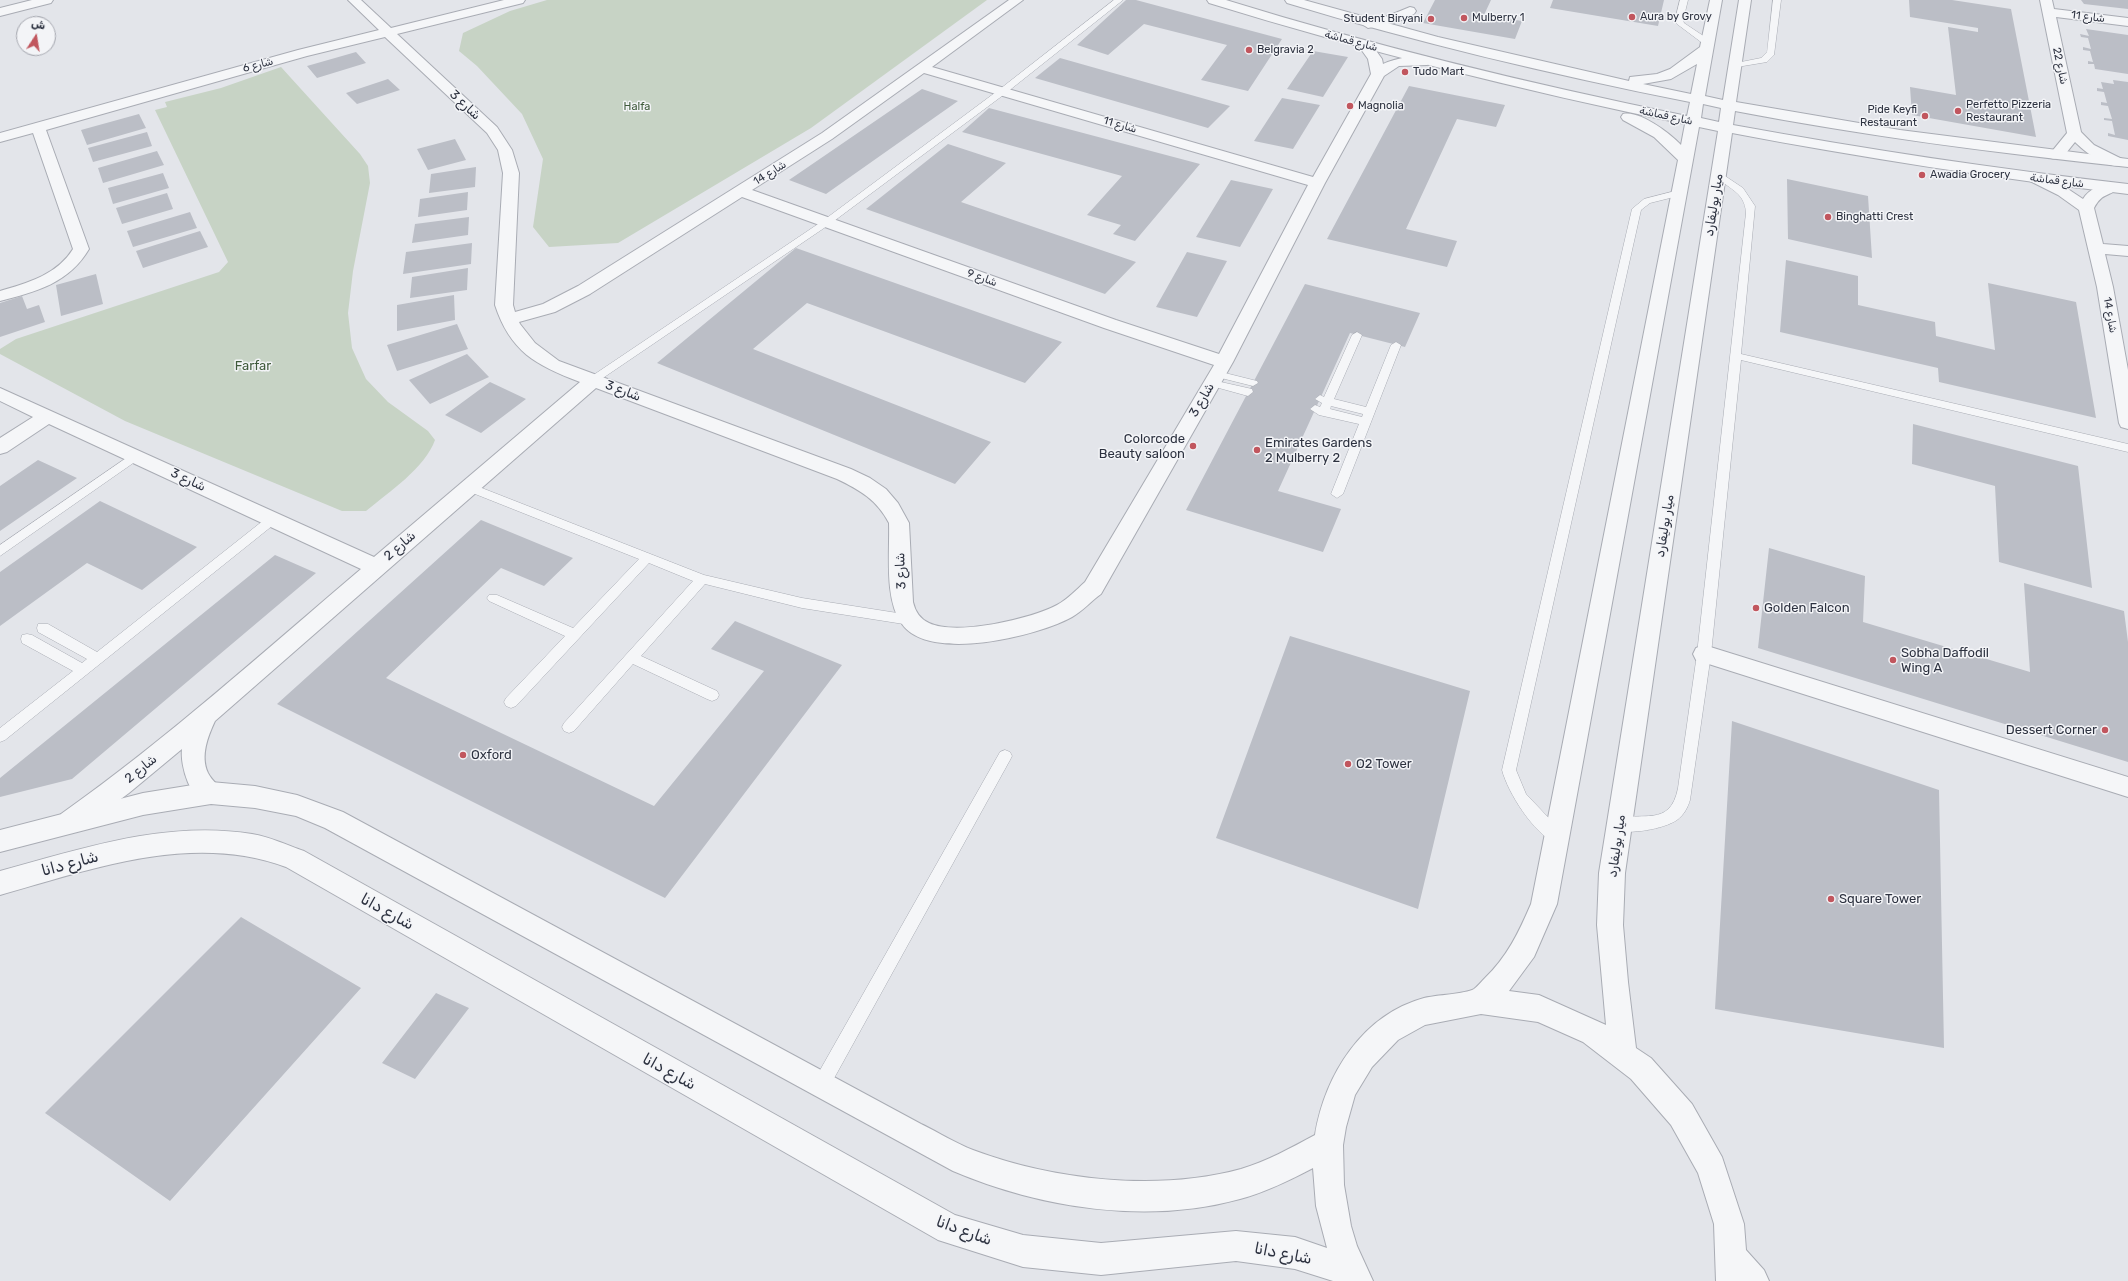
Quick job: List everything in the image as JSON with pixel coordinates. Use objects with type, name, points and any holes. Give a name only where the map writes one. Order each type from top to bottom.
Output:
[{"type":"street","points":[[0,12],[47,0]]},
{"type":"street","name":"شارع 3","points":[[354,0],[492,130],[505,150],[511,173],[504,305],[508,320],[517,336],[532,352],[553,365],[844,474],[863,483],[879,494],[891,508],[899,523],[902,602],[904,612],[910,620],[923,630],[939,635],[958,636],[1027,626],[1064,611],[1093,588],[1218,373],[1317,183],[1378,74],[1384,68],[1396,63],[1427,61]]},
{"type":"street","name":"شارع 6","points":[[0,138],[229,73],[519,0]]},
{"type":"street","name":"شارع 14","points":[[508,320],[542,310],[568,300],[827,136],[1017,0]]},
{"type":"street","name":"شارع قماشة","points":[[1213,0],[1365,45],[1427,61],[1494,78],[1692,122],[1934,165],[2128,189]]},
{"type":"street","name":"شارع قماشة","points":[[1291,0],[1368,24],[1603,80],[1697,99],[1889,134],[2123,162]]},
{"type":"street","points":[[1482,1000],[1506,976],[1525,948],[1544,904],[1716,0]]},
{"type":"street","name":"ميار بوليفارد","points":[[1623,1052],[1614,982],[1610,925],[1612,873],[1745,0]]},
{"type":"street","points":[[1368,24],[1392,19],[1413,6]]},
{"type":"street","points":[[1413,6],[1410,23],[1414,35]]},
{"type":"street","name":"شارع 11","points":[[2047,6],[2128,22]]},
{"type":"street","name":"شارع 22","points":[[2047,6],[2074,133]]},
{"type":"street","points":[[1365,45],[1375,59],[1378,74]]},
{"type":"street","points":[[1603,80],[1638,80],[1668,76],[1687,67],[1707,46]]},
{"type":"street","name":"شارع 11","points":[[922,68],[1317,183]]},
{"type":"street","points":[[1576,96],[1646,124],[1663,135],[1686,159]]},
{"type":"street","points":[[0,296],[46,280],[65,270],[77,259],[81,248],[38,128]]},
{"type":"street","points":[[2056,155],[2074,133],[2089,148],[2123,162]]},
{"type":"street","points":[[2034,178],[2063,192],[2086,208],[2093,195],[2111,187]]},
{"type":"street","name":"شارع 9","points":[[740,191],[1110,324],[1218,373]]},
{"type":"street","name":"شارع 14","points":[[2086,208],[2105,287],[2128,423]]},
{"type":"street","points":[[2096,248],[2128,251]]},
{"type":"street","name":"شارع 2","points":[[70,822],[120,786],[208,712],[593,380]]},
{"type":"street","name":"شارع 3","points":[[0,394],[376,567]]},
{"type":"street","points":[[0,447],[48,416]]},
{"type":"street","points":[[1704,654],[2128,787]]},
{"type":"street","name":"شارع 2","points":[[208,712],[196,735],[192,757],[197,777],[211,793]]},
{"type":"street","points":[[0,841],[143,804],[211,793],[262,798],[296,806],[334,820],[822,1085],[971,1164],[1036,1185],[1104,1194],[1173,1193],[1228,1186],[1280,1170],[1327,1145]]},
{"type":"street","name":"شارع دانا","points":[[0,883],[149,845],[202,841],[252,845],[295,859],[949,1229],[1023,1251],[1101,1259],[1236,1246],[1294,1253],[1356,1276]]},
{"type":"street","points":[[1356,1276],[1337,1229],[1329,1193],[1327,1145],[1336,1103],[1353,1067],[1377,1038],[1408,1017],[1436,1007],[1482,1000],[1518,1004],[1553,1014],[1589,1030],[1623,1052],[1658,1085],[1684,1118],[1712,1166],[1728,1212],[1740,1274]]},
{"type":"lane","points":[[593,380],[827,222],[1003,91],[1119,0]]},
{"type":"lane","points":[[1684,0],[1679,20],[1681,24],[1707,46]]},
{"type":"lane","points":[[1734,66],[1764,60],[1771,53],[1777,0]]},
{"type":"lane","points":[[1619,825],[1655,823],[1672,816],[1682,804],[1704,654],[1751,207],[1745,195],[1719,174]]},
{"type":"lane","points":[[1556,836],[1516,794],[1511,782],[1509,770],[1637,209],[1647,201],[1679,193]]},
{"type":"lane","points":[[1357,335],[1321,406],[1368,417]]},
{"type":"lane","points":[[1337,494],[1396,345]]},
{"type":"lane","points":[[1736,356],[2128,448]]},
{"type":"lane","points":[[1218,373],[1250,388]]},
{"type":"lane","points":[[0,551],[135,456]]},
{"type":"lane","points":[[469,487],[702,580],[802,603],[910,620]]},
{"type":"lane","points":[[0,736],[273,519]]},
{"type":"lane","points":[[511,702],[647,558]]},
{"type":"lane","points":[[570,728],[702,580]]},
{"type":"lane","points":[[493,598],[575,635]]},
{"type":"lane","points":[[44,628],[97,658]]},
{"type":"lane","points":[[27,639],[83,670]]},
{"type":"lane","points":[[632,658],[712,695]]},
{"type":"lane","points":[[822,1085],[1005,756]]},
{"type":"green space","name":"Halfa","points":[[547,0],[987,0],[811,128],[618,243],[549,247],[533,227],[543,159],[522,114],[477,66],[459,51],[463,33],[510,11]]},
{"type":"green space","name":"Farfar","points":[[281,67],[360,154],[368,166],[370,183],[353,271],[348,313],[352,348],[366,379],[388,402],[428,431],[435,440],[430,450],[415,470],[366,511],[342,511],[125,421],[0,354],[0,349],[16,339],[219,272],[228,262],[155,110],[167,107],[165,102],[221,88]]},
{"type":"building","name":"Belgravia 2","points":[[1126,0],[1136,0],[1282,39],[1248,91],[1201,80],[1227,45],[1144,24],[1108,55],[1077,45]]},
{"type":"building","name":"Mulberry 1","points":[[1435,0],[1491,0],[1484,15],[1522,21],[1515,39],[1423,23]]},
{"type":"building","name":"Aura by Grovy","points":[[1553,0],[1664,0],[1658,26],[1550,8]]},
{"type":"building","points":[[1909,0],[1952,0],[2011,9],[2036,137],[1912,115],[1910,87],[1956,95],[1948,27],[1978,32],[1978,28],[1910,17]]},
{"type":"building","points":[[2081,0],[2128,0],[2128,9],[2084,4]]},
{"type":"building","points":[[2086,29],[2128,35],[2128,74],[2095,69],[2094,64],[2088,64],[2088,61],[2093,62],[2090,51],[2083,50],[2083,47],[2091,49],[2088,38],[2081,37],[2080,34],[2089,36]]},
{"type":"building","points":[[1313,51],[1348,57],[1323,97],[1287,89]]},
{"type":"building","points":[[356,52],[366,63],[317,78],[307,66]]},
{"type":"building","points":[[1060,58],[1230,106],[1208,128],[1035,78]]},
{"type":"building","points":[[388,79],[400,90],[357,104],[346,93]]},
{"type":"building","points":[[2113,80],[2128,82],[2128,140],[2108,136],[2108,133],[2115,135],[2112,121],[2104,120],[2104,118],[2112,119],[2108,106],[2101,105],[2101,102],[2107,103],[2104,92],[2097,91],[2097,88],[2103,89],[2101,82],[2114,84]]},
{"type":"building","points":[[1409,86],[1505,105],[1496,127],[1457,119],[1406,229],[1457,241],[1447,267],[1327,239]]},
{"type":"building","points":[[922,89],[958,101],[826,194],[789,180]]},
{"type":"building","points":[[1282,98],[1320,105],[1293,149],[1254,141]]},
{"type":"building","points":[[989,108],[1200,164],[1135,241],[1113,234],[1121,225],[1087,215],[1122,176],[962,132]]},
{"type":"building","points":[[139,114],[146,128],[87,145],[81,130]]},
{"type":"building","points":[[147,132],[152,146],[93,162],[88,148]]},
{"type":"building","points":[[455,139],[466,160],[428,170],[417,149]]},
{"type":"building","points":[[948,144],[1006,163],[961,202],[1136,262],[1105,294],[866,209]]},
{"type":"building","points":[[157,151],[164,165],[103,183],[98,168]]},
{"type":"building","points":[[476,167],[475,187],[429,193],[431,174]]},
{"type":"building","points":[[163,173],[169,188],[113,204],[108,188]]},
{"type":"building","name":"Binghatti Crest","points":[[1787,179],[1868,196],[1872,258],[1788,239]]},
{"type":"building","points":[[1231,180],[1273,189],[1240,247],[1196,237]]},
{"type":"building","points":[[468,192],[467,210],[418,217],[420,199]]},
{"type":"building","points":[[167,193],[173,209],[122,224],[116,208]]},
{"type":"building","points":[[190,212],[197,228],[133,247],[127,231]]},
{"type":"building","points":[[469,217],[468,235],[412,243],[415,224]]},
{"type":"building","points":[[200,231],[208,247],[143,268],[136,251]]},
{"type":"building","points":[[472,243],[471,264],[403,274],[406,252]]},
{"type":"building","points":[[796,248],[1062,342],[1025,383],[807,303],[753,349],[991,442],[955,484],[657,363]]},
{"type":"building","points":[[1187,252],[1227,261],[1197,317],[1156,307]]},
{"type":"building","points":[[1786,260],[1858,276],[1858,305],[1935,322],[1936,336],[1995,350],[1988,283],[2076,302],[2096,418],[1939,382],[1938,368],[1780,332]]},
{"type":"building","points":[[468,268],[467,290],[410,298],[412,277]]},
{"type":"building","points":[[96,274],[103,304],[61,316],[56,285]]},
{"type":"building","name":"Emirates Gardens 2 Mulberry 2","points":[[1305,284],[1420,313],[1405,347],[1350,333],[1278,491],[1341,509],[1323,552],[1186,510]]},
{"type":"building","points":[[454,295],[455,320],[397,331],[397,305]]},
{"type":"building","points":[[22,296],[27,309],[39,305],[45,322],[0,337],[0,303]]},
{"type":"building","points":[[457,324],[468,349],[397,371],[387,345]]},
{"type":"building","points":[[467,354],[489,377],[430,404],[409,380]]},
{"type":"building","points":[[490,382],[526,399],[481,433],[445,415]]},
{"type":"building","points":[[1913,424],[2078,466],[2092,588],[1999,562],[1995,486],[1912,464]]},
{"type":"building","points":[[38,460],[77,478],[0,531],[0,486]]},
{"type":"building","points":[[100,501],[197,547],[142,590],[87,563],[0,626],[0,572]]},
{"type":"building","name":"Oxford","points":[[481,520],[573,558],[544,586],[501,568],[386,678],[654,806],[764,671],[711,649],[735,621],[842,665],[665,898],[277,704]]},
{"type":"building","name":"Sobha Daffodil Wing A","points":[[1769,548],[1865,576],[1863,622],[2030,672],[2024,583],[2124,611],[2128,642],[2128,762],[1758,648]]},
{"type":"building","points":[[275,555],[316,573],[72,779],[0,797],[0,778]]},
{"type":"building","name":"O2 Tower","points":[[1290,636],[1470,691],[1418,909],[1216,838]]},
{"type":"building","name":"Square Tower","points":[[1732,721],[1939,790],[1944,1048],[1715,1009]]},
{"type":"building","points":[[241,917],[361,988],[170,1201],[45,1113]]},
{"type":"building","points":[[436,993],[469,1008],[415,1079],[382,1063]]},
{"type":"place","name":"Aura by Grovy","points":[[1632,17]]},
{"type":"place","name":"Mulberry 1","points":[[1464,18]]},
{"type":"place","name":"Student Biryani","points":[[1431,19]]},
{"type":"place","name":"Belgravia 2","points":[[1249,50]]},
{"type":"place","name":"Tudo Mart","points":[[1405,72]]},
{"type":"place","name":"Magnolia","points":[[1350,106]]},
{"type":"place","name":"Perfetto Pizzeria Restaurant","points":[[1958,111]]},
{"type":"place","name":"Pide Keyfi Restaurant","points":[[1925,116]]},
{"type":"place","name":"Awadia Grocery","points":[[1922,175]]},
{"type":"place","name":"Binghatti Crest","points":[[1828,217]]},
{"type":"place","name":"Colorcode Beauty saloon","points":[[1193,446]]},
{"type":"place","name":"Emirates Gardens 2 Mulberry 2","points":[[1257,450]]},
{"type":"place","name":"Golden Falcon","points":[[1756,608]]},
{"type":"place","name":"Sobha Daffodil Wing A","points":[[1893,660]]},
{"type":"place","name":"Dessert Corner","points":[[2105,730]]},
{"type":"place","name":"Oxford","points":[[463,755]]},
{"type":"place","name":"O2 Tower","points":[[1348,764]]},
{"type":"place","name":"Square Tower","points":[[1831,899]]}]
